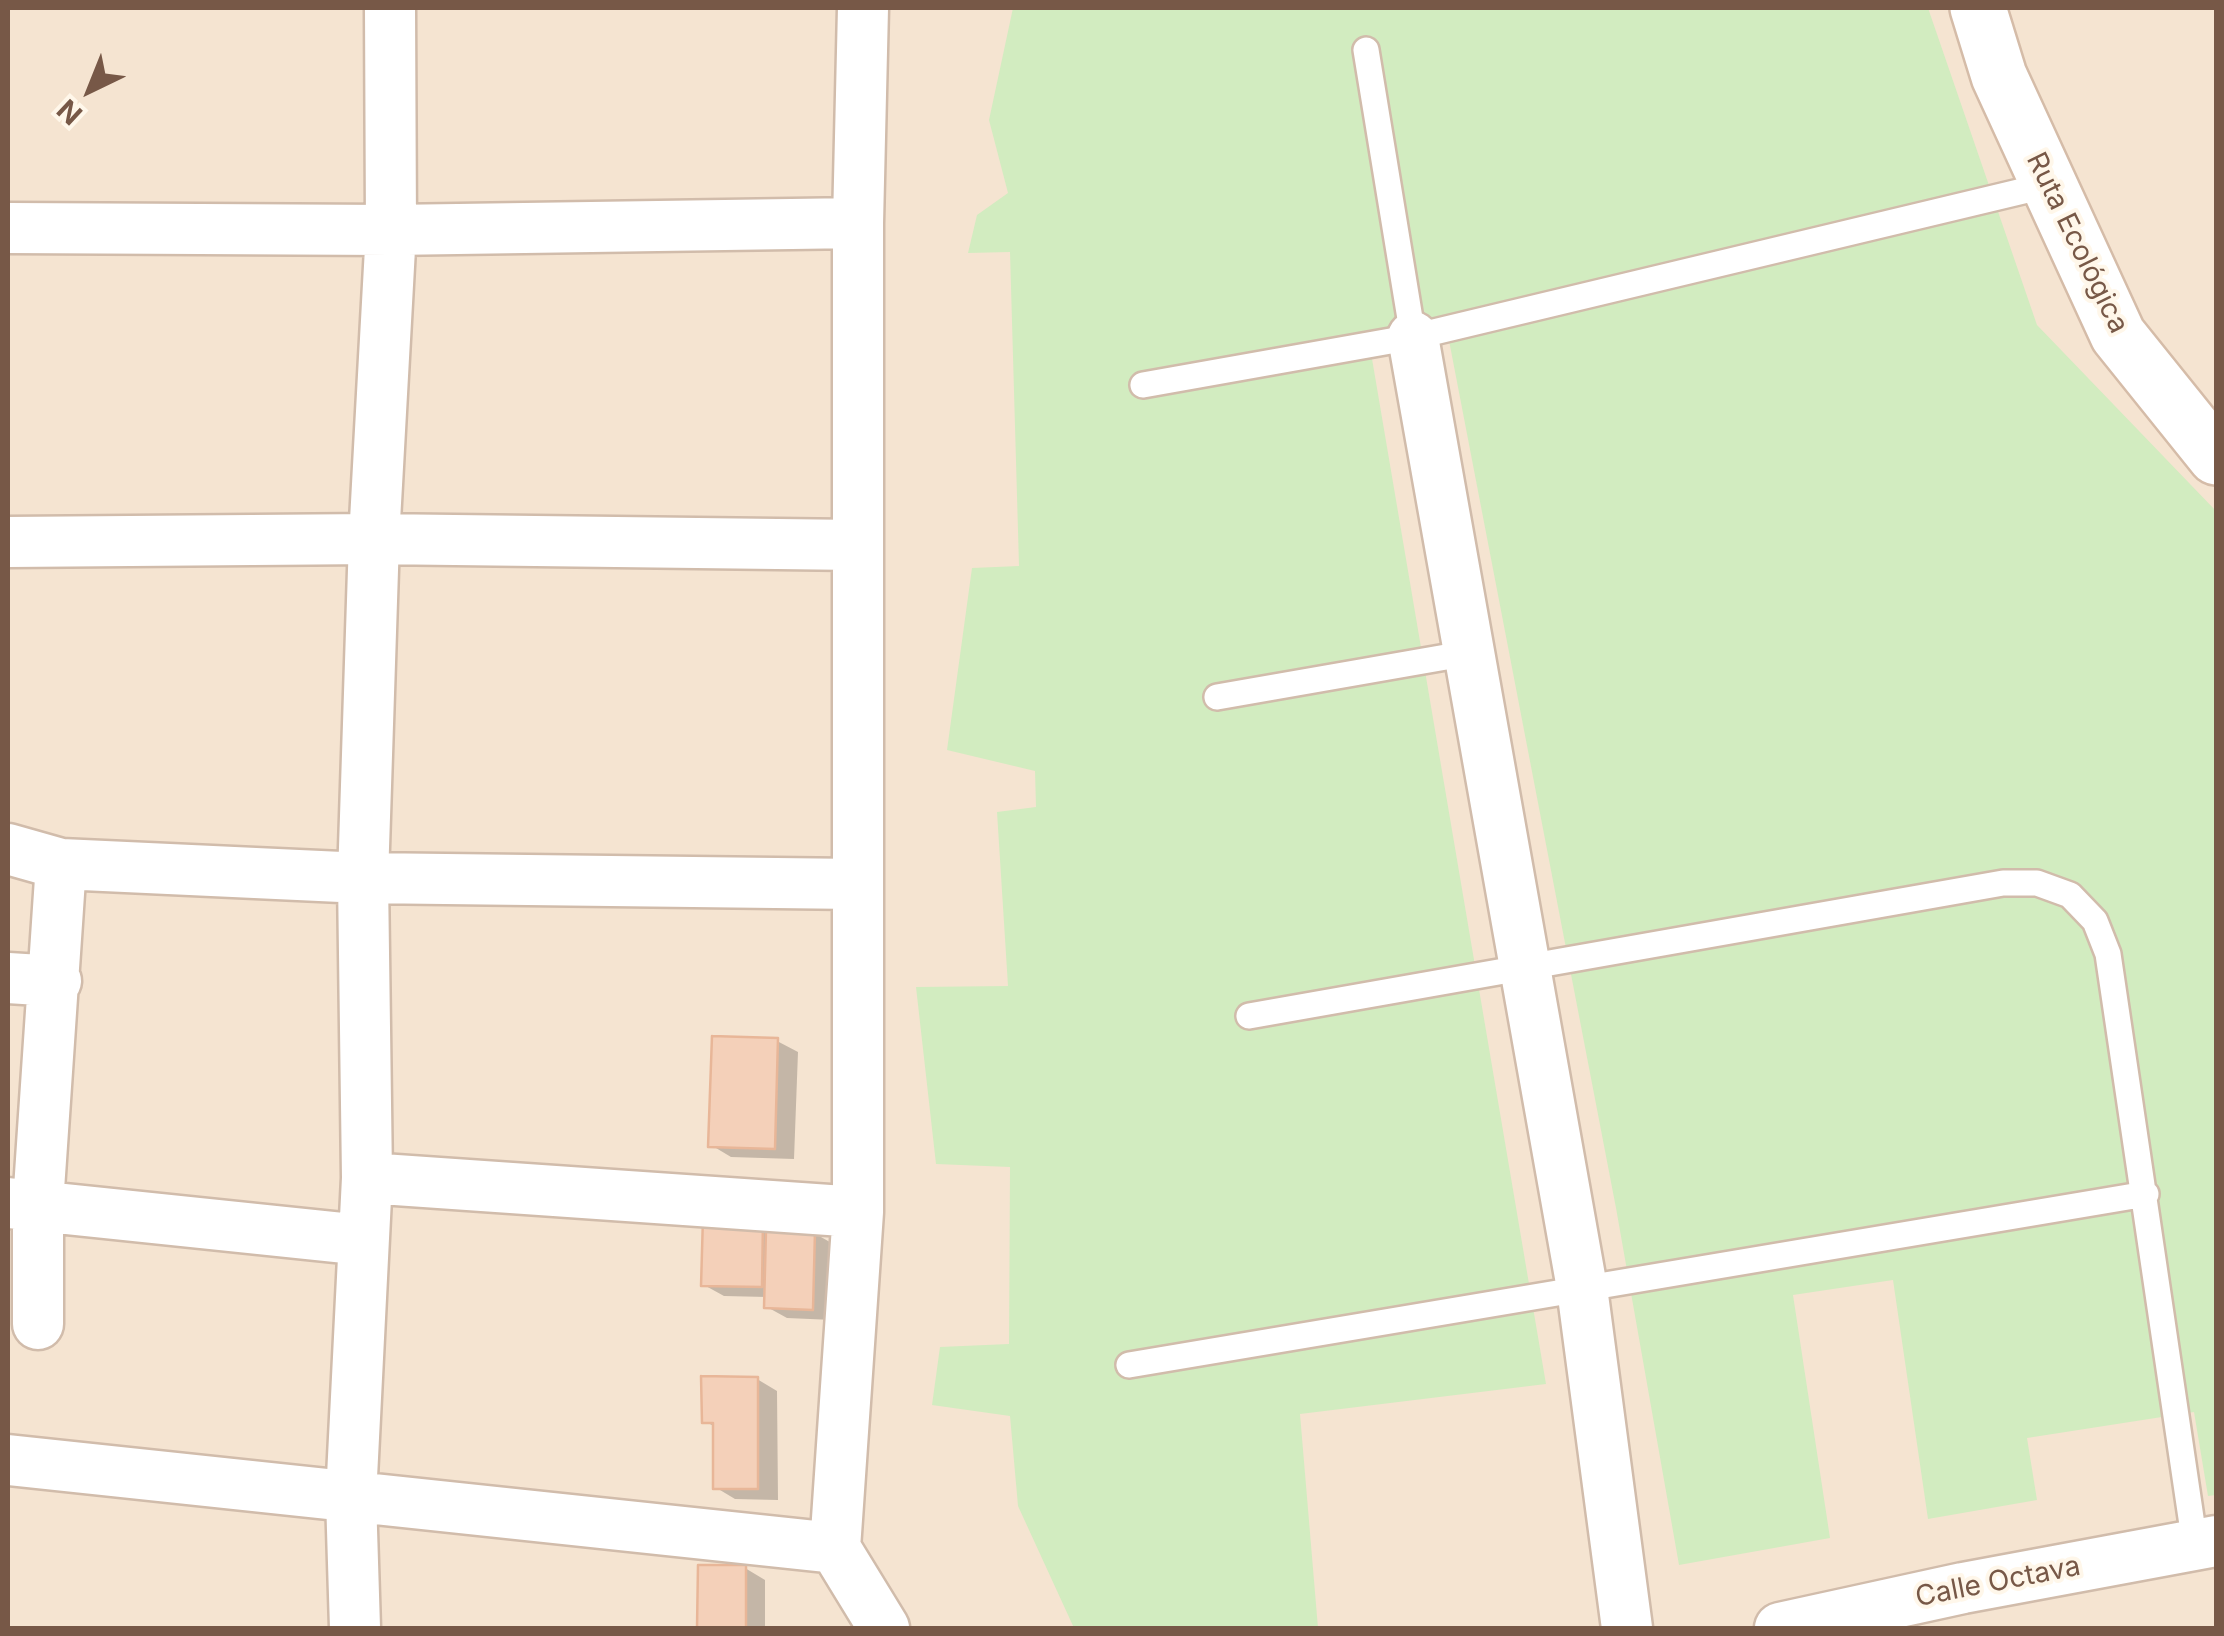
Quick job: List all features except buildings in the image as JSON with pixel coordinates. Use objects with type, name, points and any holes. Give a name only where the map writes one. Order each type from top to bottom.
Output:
[{"type":"main road","name":"Ruta Ecológica","points":[[1978,8],[1999,76],[2118,335],[2216,456]]},
{"type":"street","points":[[355,1628],[351,1497],[367,1178],[363,878],[374,539],[392,230],[390,8]]},
{"type":"street","points":[[862,8],[858,223],[858,1212],[835,1548],[884,1628]]},
{"type":"street","points":[[8,228],[392,230],[858,223]]},
{"type":"street","points":[[1412,337],[1582,1288],[1627,1628]]},
{"type":"street","points":[[8,542],[374,539],[858,544]]},
{"type":"street","points":[[8,850],[60,864],[363,878],[858,884]]},
{"type":"street","points":[[38,1324],[23,1203],[32,980],[60,864]]},
{"type":"street","points":[[367,1178],[858,1212]]},
{"type":"street","points":[[23,1203],[363,1240]]},
{"type":"street","points":[[8,1460],[835,1548]]},
{"type":"street","name":"Calle Octava","points":[[1780,1628],[1967,1608],[2206,1543]]},
{"type":"lane","points":[[1366,50],[1412,337]]},
{"type":"lane","points":[[1143,385],[1412,337],[2048,186]]},
{"type":"lane","points":[[1216,698],[1469,653]]},
{"type":"lane","points":[[1249,1016],[2003,883],[2054,887],[2083,906],[2108,954],[2206,1543]]},
{"type":"lane","points":[[1129,1365],[2146,1194]]},
{"type":"shaded area","points":[[8,8],[2216,8],[2216,1628],[8,1628]]},
{"type":"green space","points":[[1013,8],[1928,8],[2037,325],[2216,511],[2216,1495],[2208,1496],[2194,1412],[2027,1438],[2037,1500],[1928,1519],[1893,1280],[1793,1295],[1830,1538],[1679,1565],[1616,1208],[1447,330],[1369,341],[1546,1384],[1300,1414],[1318,1628],[1074,1628],[1018,1506],[1010,1416],[932,1405],[940,1347],[1009,1344],[1010,1167],[936,1164],[916,987],[1008,986],[997,812],[1036,807],[1035,771],[947,750],[972,568],[1019,566],[1010,252],[968,253],[977,215],[1008,193],[989,120]]}]
